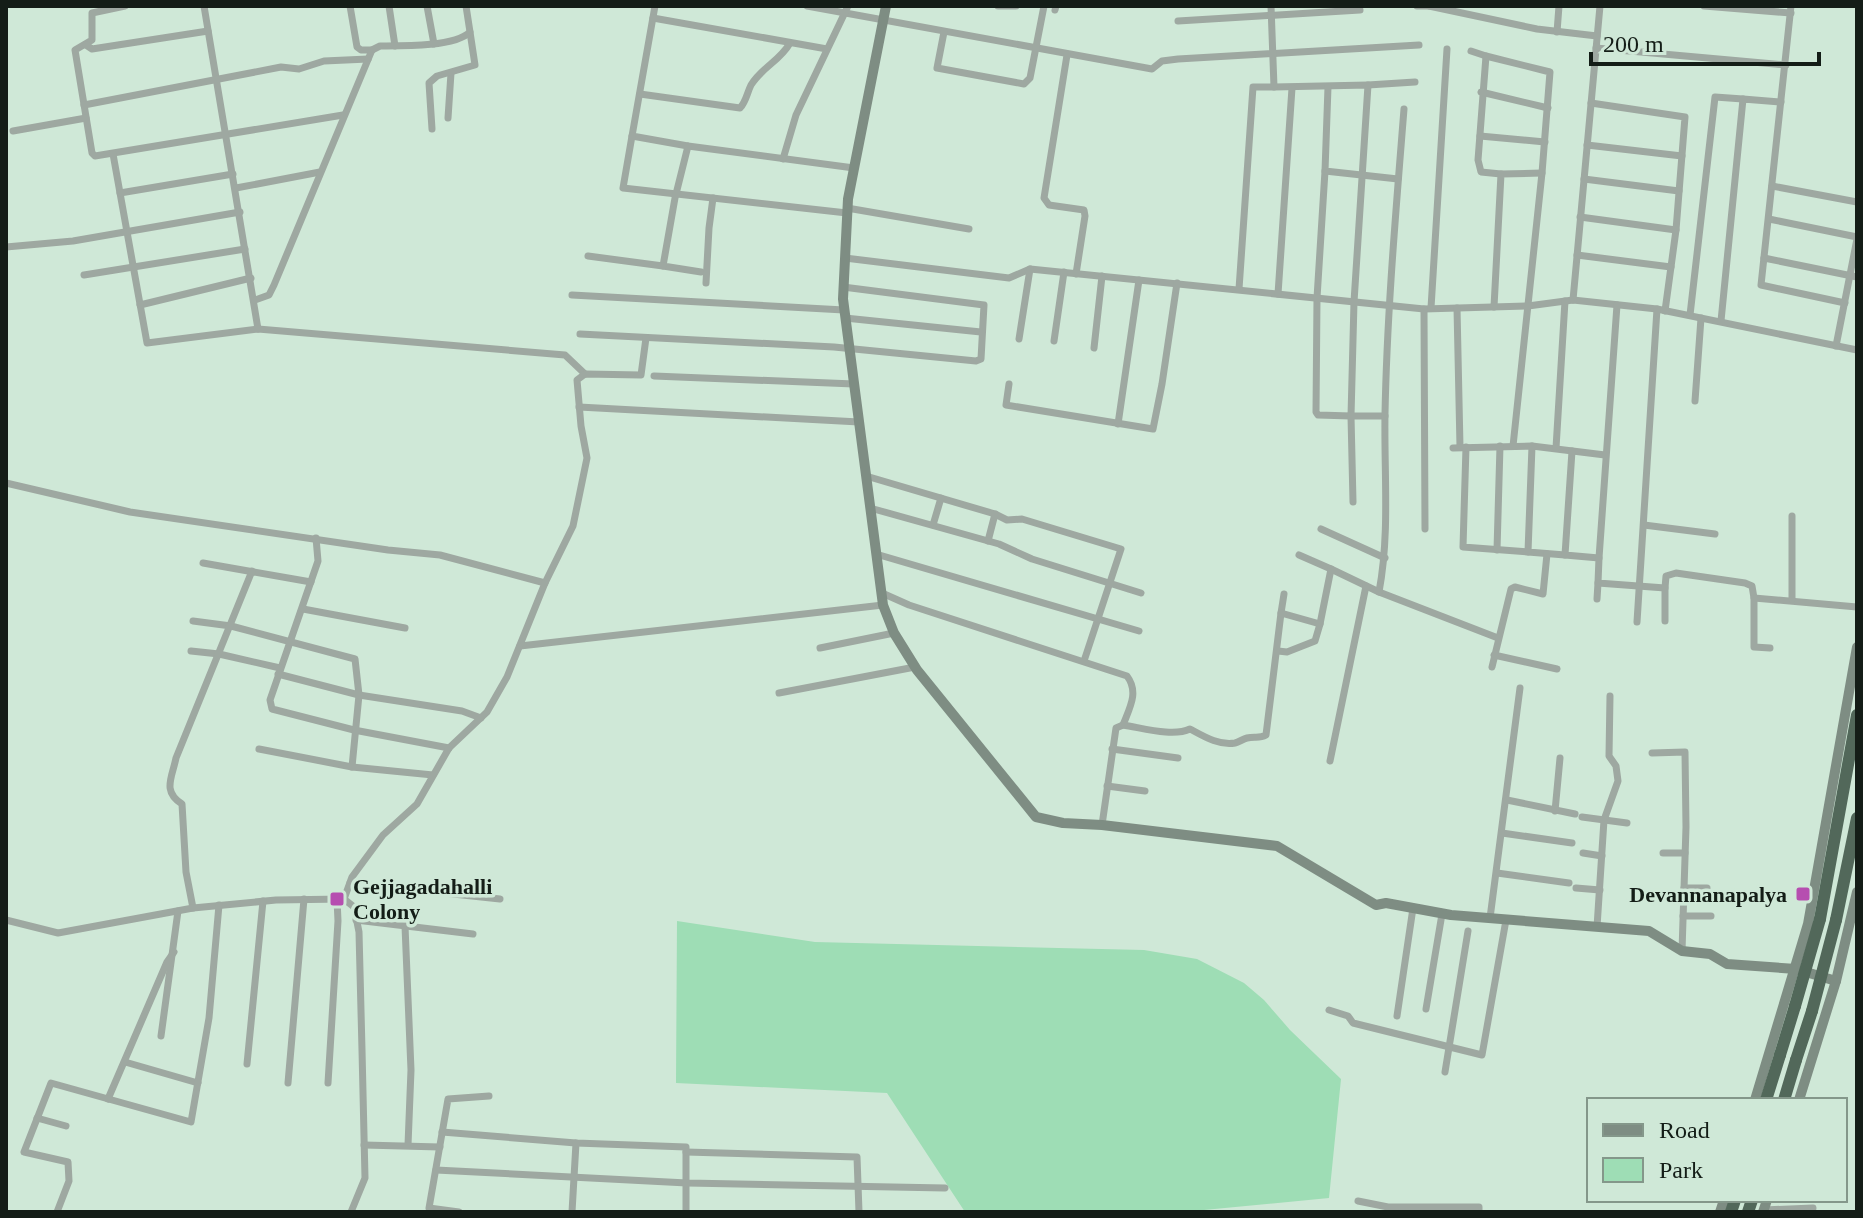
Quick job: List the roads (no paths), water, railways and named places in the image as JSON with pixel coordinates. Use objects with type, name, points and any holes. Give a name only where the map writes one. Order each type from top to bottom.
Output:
[{"type":"highway","points":[[1767,1098],[1820,919],[1857,715]]},
{"type":"highway","points":[[1785,1098],[1827,959],[1857,818]]},
{"type":"street","points":[[125,6],[92,13],[92,36],[75,53],[93,155],[343,115]]},
{"type":"street","points":[[204,6],[258,329]]},
{"type":"street","points":[[350,6],[357,47],[361,50],[380,46],[434,44],[464,38],[470,32]]},
{"type":"street","points":[[389,6],[395,46]]},
{"type":"street","points":[[427,6],[434,44]]},
{"type":"street","points":[[432,129],[429,83],[432,78],[476,64],[466,6]]},
{"type":"street","points":[[655,6],[623,188],[847,210],[969,229]]},
{"type":"street","points":[[807,6],[846,9],[884,21],[1152,69],[1167,60],[1419,45]]},
{"type":"street","points":[[886,6],[847,210],[843,287],[883,599],[894,633],[915,667],[1036,817],[1063,823],[1277,846],[1367,902],[1442,914],[1649,931],[1682,951],[1710,954],[1727,964],[1796,969],[1836,981]]},
{"type":"street","points":[[998,6],[1016,6]]},
{"type":"street","points":[[944,32],[937,68],[1020,84],[1030,78],[1044,6]]},
{"type":"street","points":[[1271,6],[1274,87]]},
{"type":"street","points":[[1417,6],[1557,32],[1597,36]]},
{"type":"street","points":[[1557,32],[1559,6]]},
{"type":"street","points":[[1556,448],[1600,6]]},
{"type":"street","points":[[1704,6],[1791,10],[1761,285],[1845,303]]},
{"type":"street","points":[[783,159],[796,115],[846,9]]},
{"type":"street","points":[[1178,21],[1360,10]]},
{"type":"street","points":[[653,18],[827,49]]},
{"type":"street","points":[[86,45],[98,49],[208,31]]},
{"type":"street","points":[[640,94],[740,108],[755,80],[772,61],[781,57],[790,43]]},
{"type":"street","points":[[1596,48],[1786,65]]},
{"type":"street","points":[[1425,529],[1427,308],[1447,49]]},
{"type":"street","points":[[255,300],[269,295],[274,285],[372,50]]},
{"type":"street","points":[[1471,51],[1550,72],[1513,446]]},
{"type":"street","points":[[1067,55],[1044,198],[1049,205],[1084,210],[1076,274]]},
{"type":"street","points":[[1486,56],[1478,160],[1481,172],[1542,173]]},
{"type":"street","points":[[84,105],[281,67],[299,69],[324,61],[368,59]]},
{"type":"street","points":[[448,118],[451,73]]},
{"type":"street","points":[[1239,289],[1253,87],[1415,82]]},
{"type":"street","points":[[1353,502],[1351,416],[1354,302],[1368,85]]},
{"type":"street","points":[[1328,87],[1317,298],[1316,412],[1321,416],[1385,416]]},
{"type":"street","points":[[1278,294],[1292,88]]},
{"type":"street","points":[[1481,92],[1548,108]]},
{"type":"street","points":[[1690,315],[1715,97],[1781,102]]},
{"type":"street","points":[[1721,321],[1743,99]]},
{"type":"street","points":[[1591,103],[1685,117],[1676,230],[1661,310],[1637,622]]},
{"type":"street","points":[[1379,592],[1385,558],[1385,416],[1404,109]]},
{"type":"street","points":[[13,131],[86,118]]},
{"type":"street","points":[[632,136],[854,168]]},
{"type":"street","points":[[1480,136],[1545,142]]},
{"type":"street","points":[[1587,145],[1682,156]]},
{"type":"street","points":[[663,266],[688,146]]},
{"type":"street","points":[[113,154],[147,343],[258,329],[565,355],[585,374]]},
{"type":"street","points":[[1325,171],[1398,179]]},
{"type":"street","points":[[236,188],[320,172]]},
{"type":"street","points":[[120,193],[233,174]]},
{"type":"street","points":[[1494,307],[1501,174]]},
{"type":"street","points":[[1584,179],[1679,191]]},
{"type":"street","points":[[1772,186],[1857,202]]},
{"type":"street","points":[[706,283],[713,198]]},
{"type":"street","points":[[6,247],[73,241],[240,212]]},
{"type":"street","points":[[1580,217],[1676,230]]},
{"type":"street","points":[[1769,219],[1857,238],[1853,276],[1836,346]]},
{"type":"street","points":[[84,275],[245,249]]},
{"type":"street","points":[[1577,255],[1671,267]]},
{"type":"street","points":[[588,256],[701,272]]},
{"type":"street","points":[[845,258],[1009,278],[1030,269],[1390,306],[1528,306],[1569,300],[1690,315],[1857,350]]},
{"type":"street","points":[[1764,258],[1853,276]]},
{"type":"street","points":[[1019,339],[1030,269]]},
{"type":"street","points":[[1054,341],[1064,272]]},
{"type":"street","points":[[1094,348],[1102,276]]},
{"type":"street","points":[[140,305],[251,278]]},
{"type":"street","points":[[1118,424],[1139,280]]},
{"type":"street","points":[[1009,384],[1006,405],[1149,429],[1155,426],[1177,283]]},
{"type":"street","points":[[580,334],[981,359],[984,305],[843,287]]},
{"type":"street","points":[[572,295],[845,314],[981,332]]},
{"type":"street","points":[[1597,599],[1617,305]]},
{"type":"street","points":[[1457,308],[1463,547],[1599,558]]},
{"type":"street","points":[[1695,401],[1701,318]]},
{"type":"street","points":[[328,1083],[340,899],[383,835],[417,804],[449,748],[487,712],[507,677],[545,583],[573,526],[587,458],[577,380],[585,374],[641,375],[646,338]]},
{"type":"street","points":[[654,376],[854,384]]},
{"type":"street","points":[[579,407],[859,422]]},
{"type":"street","points":[[1497,550],[1500,446]]},
{"type":"street","points":[[1460,447],[1532,446],[1605,455]]},
{"type":"street","points":[[1528,552],[1532,446]]},
{"type":"street","points":[[1565,555],[1572,451]]},
{"type":"street","points":[[866,476],[1007,520],[1022,519],[1121,549],[1084,661]]},
{"type":"street","points":[[6,483],[126,511],[440,555],[545,583]]},
{"type":"street","points":[[933,525],[941,498]]},
{"type":"street","points":[[870,508],[988,541],[1032,559],[1141,593]]},
{"type":"street","points":[[988,541],[995,514]]},
{"type":"street","points":[[1792,516],[1792,599]]},
{"type":"street","points":[[1644,525],[1715,534]]},
{"type":"street","points":[[1321,529],[1385,558]]},
{"type":"street","points":[[316,538],[318,561],[279,671],[270,700],[272,709],[354,730],[449,748]]},
{"type":"street","points":[[876,554],[1139,631]]},
{"type":"street","points":[[1492,667],[1511,589],[1515,587],[1543,594],[1547,554]]},
{"type":"street","points":[[1299,555],[1379,592],[1498,638]]},
{"type":"street","points":[[203,563],[311,582]]},
{"type":"street","points":[[1278,651],[1287,652],[1315,641],[1331,569]]},
{"type":"street","points":[[193,908],[186,872],[182,804],[172,798],[170,786],[176,758],[252,571]]},
{"type":"street","points":[[1665,621],[1666,576],[1676,573],[1745,583],[1752,586],[1754,598],[1754,647],[1770,648]]},
{"type":"street","points":[[1598,583],[1665,588]]},
{"type":"street","points":[[1330,761],[1366,586]]},
{"type":"street","points":[[1102,825],[1116,728],[1123,725],[1173,732],[1190,729],[1206,738],[1229,744],[1266,735],[1278,651],[1275,645],[1284,594]]},
{"type":"street","points":[[1754,598],[1857,607]]},
{"type":"street","points":[[520,646],[883,599],[1127,676],[1134,684],[1134,694],[1123,725]]},
{"type":"street","points":[[303,609],[405,628]]},
{"type":"street","points":[[1281,613],[1320,624]]},
{"type":"street","points":[[193,621],[231,626],[355,659],[359,695],[352,767]]},
{"type":"street","points":[[820,648],[894,633]]},
{"type":"street","points":[[1756,1098],[1808,924],[1857,647]]},
{"type":"street","points":[[191,651],[219,654],[359,695],[462,711],[481,718]]},
{"type":"street","points":[[1494,655],[1557,669]]},
{"type":"street","points":[[779,693],[915,667]]},
{"type":"street","points":[[1490,918],[1520,688]]},
{"type":"street","points":[[1597,927],[1604,820],[1618,781],[1616,766],[1609,756],[1610,696]]},
{"type":"street","points":[[259,749],[352,767],[433,775]]},
{"type":"street","points":[[1112,749],[1178,758]]},
{"type":"street","points":[[1652,753],[1685,752],[1682,951]]},
{"type":"street","points":[[1555,811],[1560,758]]},
{"type":"street","points":[[1107,786],[1145,791]]},
{"type":"street","points":[[1507,800],[1627,823]]},
{"type":"street","points":[[1502,833],[1572,843]]},
{"type":"street","points":[[1583,853],[1602,856]]},
{"type":"street","points":[[1663,853],[1685,853]]},
{"type":"street","points":[[1497,873],[1600,890]]},
{"type":"street","points":[[350,883],[500,899]]},
{"type":"street","points":[[1684,888],[1707,888]]},
{"type":"street","points":[[1800,1098],[1836,981],[1857,892]]},
{"type":"street","points":[[288,1083],[304,899]]},
{"type":"street","points":[[6,920],[58,933],[193,908],[263,901],[340,899],[354,907],[359,932],[365,1178],[351,1212]]},
{"type":"street","points":[[247,1064],[263,901]]},
{"type":"street","points":[[57,1212],[69,1181],[68,1162],[24,1152],[51,1083],[191,1122],[209,1018],[219,905]]},
{"type":"street","points":[[1397,1016],[1413,908]]},
{"type":"street","points":[[161,1036],[178,911]]},
{"type":"street","points":[[1426,1009],[1442,914]]},
{"type":"street","points":[[1683,916],[1711,916]]},
{"type":"street","points":[[356,920],[473,934]]},
{"type":"street","points":[[1329,1010],[1348,1016],[1353,1023],[1482,1055],[1506,920]]},
{"type":"street","points":[[405,926],[411,1070],[408,1145]]},
{"type":"street","points":[[1445,1072],[1468,931]]},
{"type":"street","points":[[108,1099],[174,952]]},
{"type":"street","points":[[125,1062],[198,1083]]},
{"type":"street","points":[[1759,1087],[1786,1098]]},
{"type":"street","points":[[459,1212],[429,1208],[448,1099],[489,1096]]},
{"type":"street","points":[[37,1118],[66,1126]]},
{"type":"street","points":[[442,1132],[576,1143],[686,1147],[686,1212]]},
{"type":"street","points":[[572,1212],[576,1143]]},
{"type":"street","points":[[364,1145],[440,1147]]},
{"type":"street","points":[[686,1152],[857,1157],[859,1212]]},
{"type":"street","points":[[436,1170],[687,1183],[945,1188]]},
{"type":"street","points":[[1358,1201],[1388,1207],[1479,1207],[1479,1212]]},
{"type":"street","points":[[1765,1207],[1813,1208]]},
{"type":"place","name":"Devannanapalya","points":[[1803,894]]},
{"type":"place","name":"Gejjagadahalli Colony","points":[[337,899]]}]
